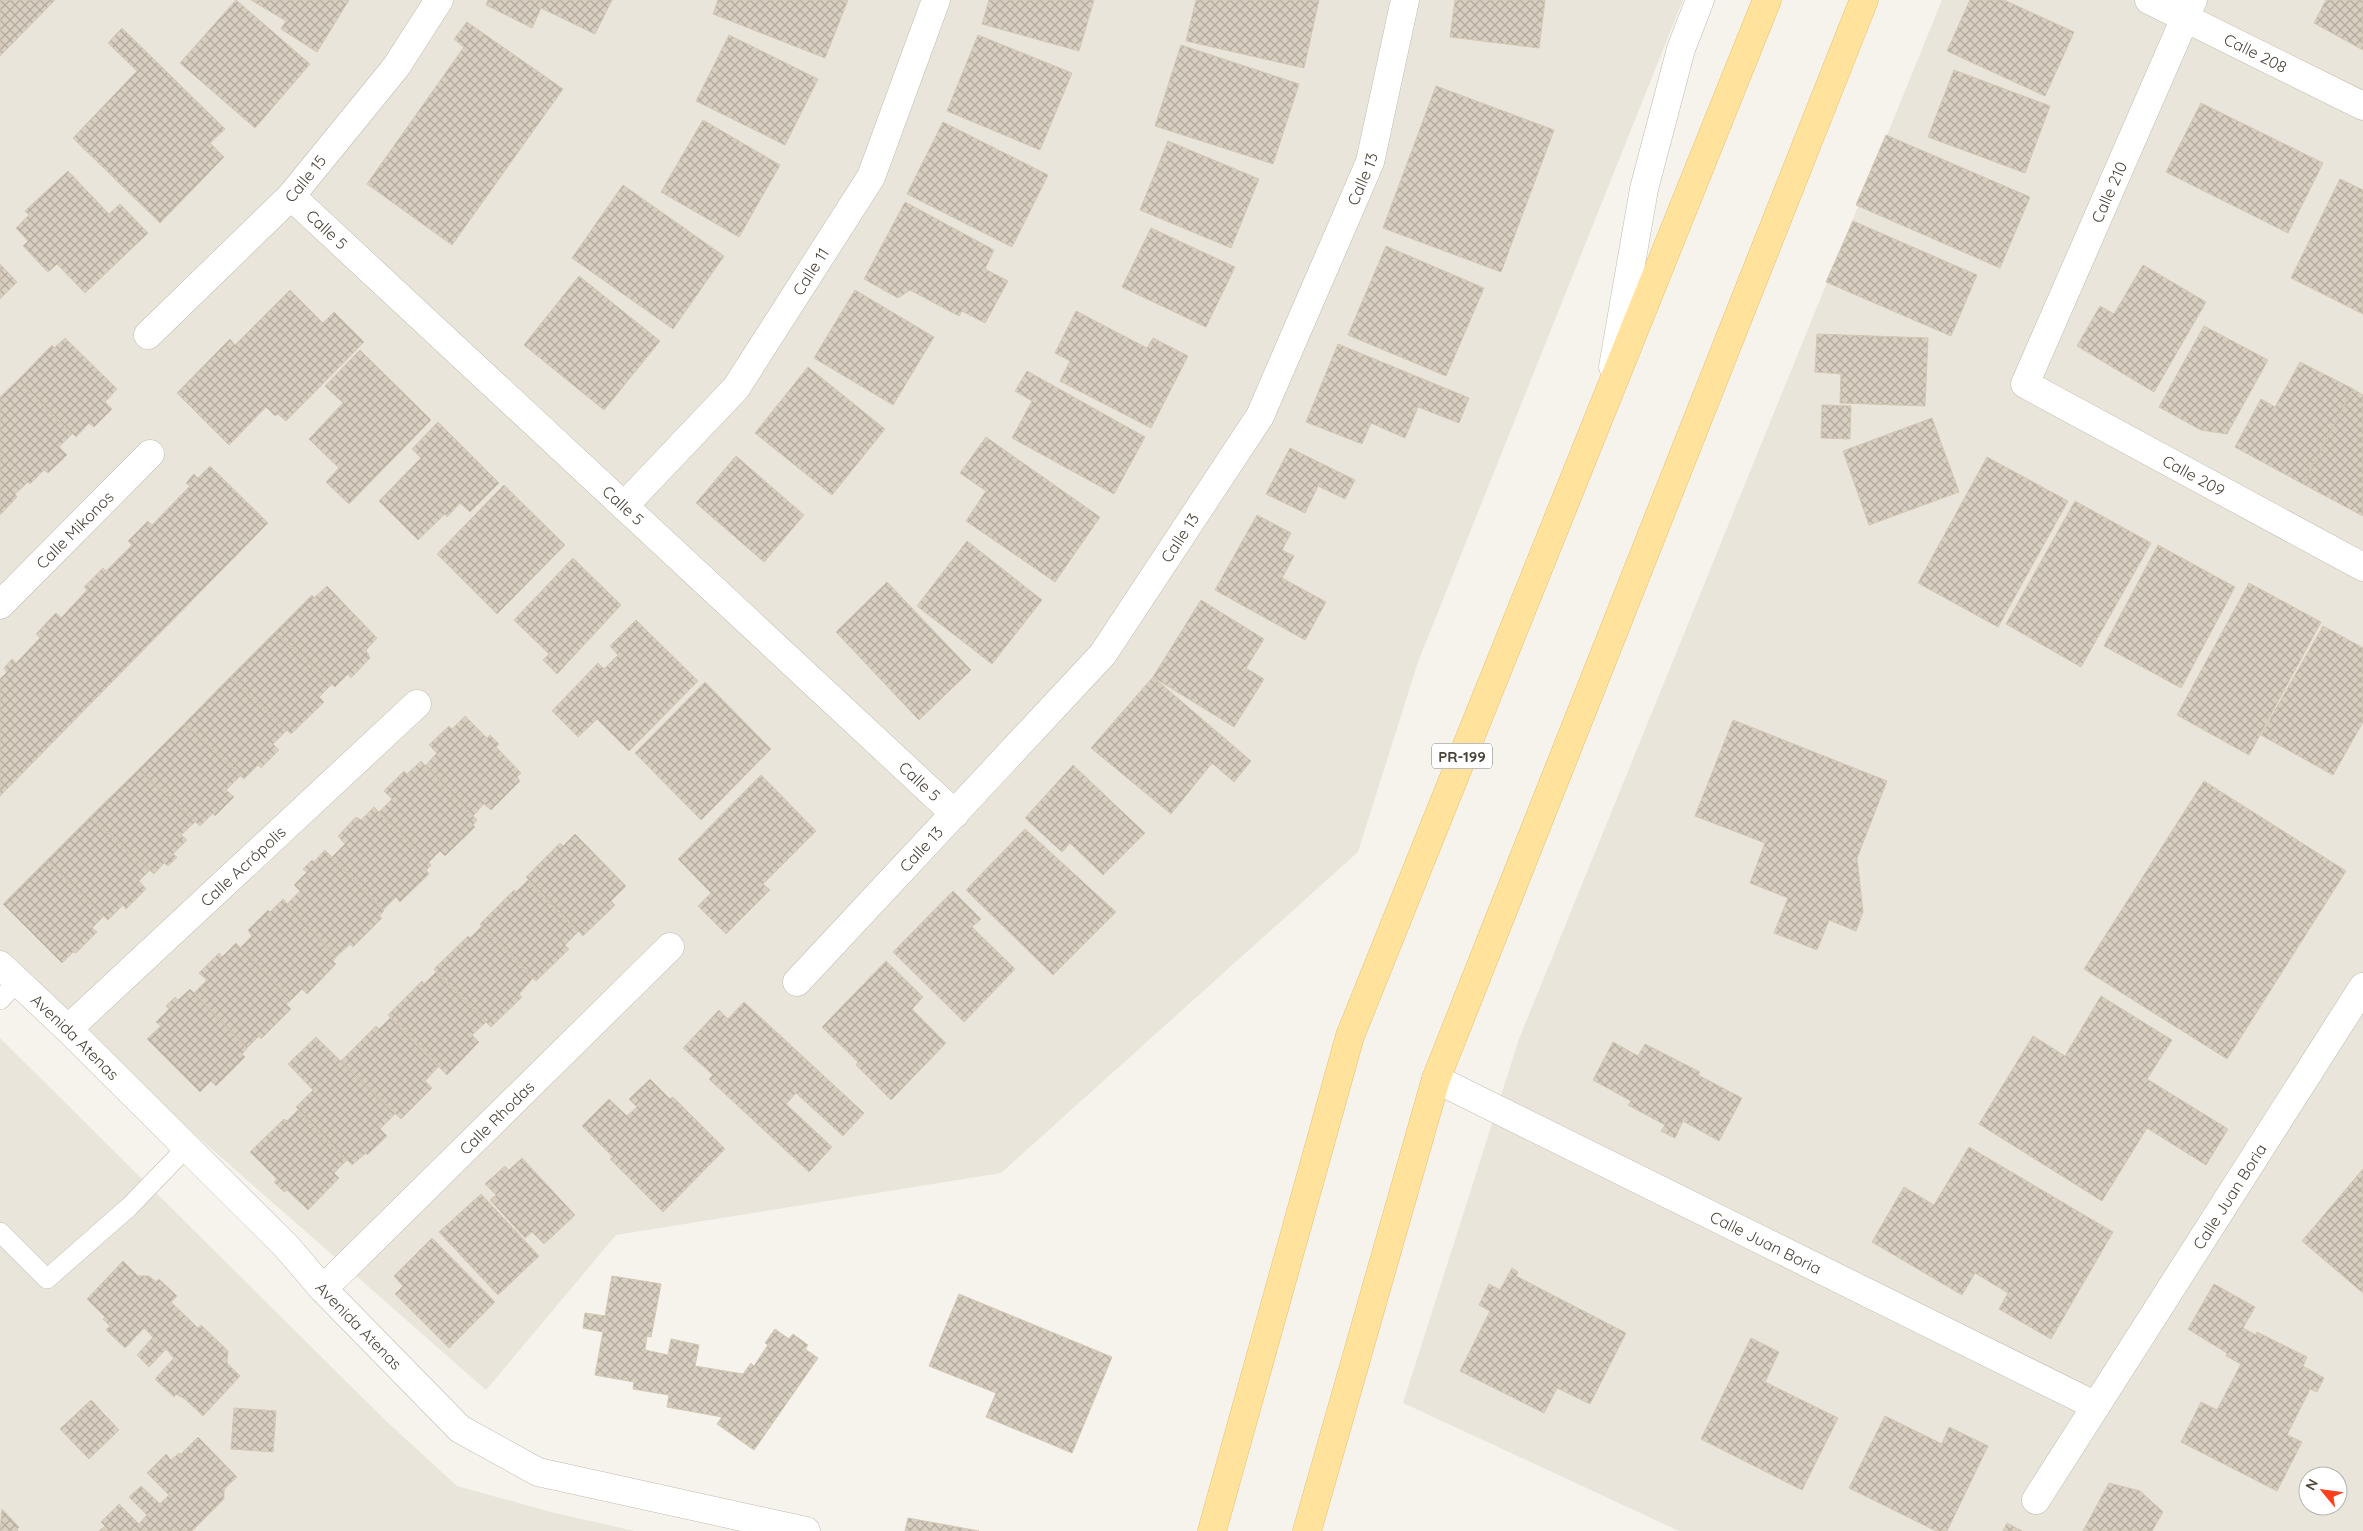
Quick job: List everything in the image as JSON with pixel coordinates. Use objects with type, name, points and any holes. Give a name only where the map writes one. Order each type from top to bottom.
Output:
[{"type":"main road","name":"PR-199","points":[[1212,1531],[1350,1036],[1767,0]]},
{"type":"main road","points":[[1307,1531],[1436,1078],[1864,0]]},
{"type":"street","name":"Calle 15","points":[[148,335],[291,196],[396,67],[439,0]]},
{"type":"street","name":"Calle 11","points":[[624,506],[736,388],[871,177],[936,0]]},
{"type":"street","name":"Calle 13","points":[[797,982],[1103,654],[1260,416],[1370,162],[1405,0]]},
{"type":"street","points":[[1610,388],[1644,189],[1681,49],[1700,0]]},
{"type":"street","name":"Calle 208","points":[[2149,0],[2189,9],[2363,106]]},
{"type":"street","name":"Calle 210","points":[[2025,384],[2189,9]]},
{"type":"street","name":"Calle 5","points":[[291,196],[955,814]]},
{"type":"street","name":"Calle 209","points":[[2025,384],[2363,567]]},
{"type":"street","name":"Calle Mikonos","points":[[0,605],[150,454]]},
{"type":"street","name":"Calle Acrópolis","points":[[68,1029],[417,704]]},
{"type":"street","name":"Calle Rhodas","points":[[323,1289],[670,947]]},
{"type":"street","name":"Avenida Atenas","points":[[6,982],[68,1029],[286,1246],[323,1289],[460,1430],[538,1472],[806,1531]]},
{"type":"street","name":"Calle Juan Boria","points":[[2036,1500],[2363,987]]},
{"type":"street","name":"Calle Juan Boria","points":[[1436,1078],[2096,1406]]},
{"type":"street","points":[[1201,1531],[1223,1491]]},
{"type":"lane","points":[[0,1232],[47,1279],[129,1207],[187,1147]]},
{"type":"shaded area","points":[[0,0],[1683,0],[1418,662],[1358,852],[1001,1173],[616,1235],[486,1390],[0,963]]},
{"type":"shaded area","points":[[1942,0],[2363,0],[2363,1531],[1679,1531],[1403,1403],[1519,1039]]},
{"type":"shaded area","points":[[0,1038],[385,1420],[457,1486],[551,1512],[634,1531],[0,1531]]},
{"type":"building","points":[[0,0],[55,0],[0,56]]},
{"type":"building","points":[[236,0],[310,64],[255,128],[180,63]]},
{"type":"building","points":[[251,0],[349,0],[317,52],[281,29],[286,21]]},
{"type":"building","points":[[488,0],[612,0],[595,34],[541,8],[532,28],[486,5]]},
{"type":"building","points":[[718,0],[848,0],[825,58],[713,14]]},
{"type":"building","points":[[989,0],[1094,0],[1079,51],[982,24]]},
{"type":"building","points":[[1196,0],[1319,0],[1304,68],[1186,41]]},
{"type":"building","points":[[1455,0],[1545,0],[1539,48],[1450,37]]},
{"type":"building","points":[[1970,0],[2004,0],[2074,32],[2045,96],[1947,51]]},
{"type":"building","points":[[2326,0],[2363,0],[2363,50],[2314,23]]},
{"type":"building","points":[[467,22],[563,89],[452,245],[367,184],[464,47],[454,39]]},
{"type":"building","points":[[122,28],[225,129],[210,143],[224,157],[160,223],[73,138],[137,71],[108,43]]},
{"type":"building","points":[[729,35],[818,79],[785,145],[696,101]]},
{"type":"building","points":[[978,35],[1072,73],[1040,150],[947,111]]},
{"type":"building","points":[[1181,45],[1299,84],[1273,164],[1155,126]]},
{"type":"building","points":[[1954,70],[2050,106],[2025,173],[1928,137]]},
{"type":"building","points":[[1436,86],[1554,130],[1501,272],[1383,228]]},
{"type":"building","points":[[2201,103],[2323,163],[2288,233],[2166,172]]},
{"type":"building","points":[[703,120],[780,165],[739,237],[661,192]]},
{"type":"building","points":[[943,122],[1048,175],[1012,247],[907,194]]},
{"type":"building","points":[[1886,135],[2030,197],[2000,268],[1856,205]]},
{"type":"building","points":[[1168,141],[1259,179],[1231,248],[1140,210]]},
{"type":"building","points":[[68,171],[109,214],[120,204],[148,233],[85,293],[57,264],[48,272],[23,246],[28,241],[16,228],[29,215],[25,211]]},
{"type":"building","points":[[2340,179],[2363,190],[2363,314],[2291,278]]},
{"type":"building","points":[[623,185],[724,256],[673,329],[572,258]]},
{"type":"building","points":[[905,202],[994,250],[985,269],[1008,281],[985,323],[962,311],[959,316],[910,290],[898,298],[864,279]]},
{"type":"building","points":[[1853,221],[1977,275],[1951,336],[1826,282]]},
{"type":"building","points":[[1151,228],[1235,267],[1206,327],[1122,287]]},
{"type":"building","points":[[1386,246],[1484,288],[1446,376],[1348,335]]},
{"type":"building","points":[[0,264],[17,282],[0,299]]},
{"type":"building","points":[[2143,265],[2206,302],[2154,392],[2077,346],[2100,306],[2114,314]]},
{"type":"building","points":[[579,276],[660,341],[604,410],[524,345]]},
{"type":"building","points":[[290,290],[323,323],[334,312],[364,342],[286,421],[278,414],[275,416],[266,407],[229,445],[177,393],[230,339],[235,345]]},
{"type":"building","points":[[855,290],[934,337],[893,405],[814,358]]},
{"type":"building","points":[[1076,311],[1147,348],[1153,338],[1188,356],[1151,428],[1060,381],[1070,361],[1055,353]]},
{"type":"building","points":[[2204,326],[2268,360],[2227,434],[2201,430],[2159,407]]},
{"type":"building","points":[[1817,334],[1928,338],[1925,406],[1840,403],[1841,374],[1815,372]]},
{"type":"building","points":[[65,338],[117,389],[105,402],[112,409],[94,427],[89,423],[76,437],[18,380],[52,345],[54,348]]},
{"type":"building","points":[[1338,344],[1469,398],[1459,423],[1418,407],[1405,438],[1371,423],[1362,444],[1306,422]]},
{"type":"building","points":[[360,350],[431,420],[349,504],[326,482],[339,468],[309,439],[343,403],[325,386]]},
{"type":"building","points":[[2300,362],[2353,389],[2303,484],[2235,447],[2261,399],[2275,407]]},
{"type":"building","points":[[808,367],[885,429],[832,495],[755,433]]},
{"type":"building","points":[[1027,371],[1145,437],[1114,494],[1012,438],[1032,401],[1015,391]]},
{"type":"building","points":[[18,380],[72,434],[59,447],[67,455],[48,473],[44,470],[30,484],[0,454],[0,397]]},
{"type":"building","points":[[2353,389],[2363,395],[2363,516],[2303,484]]},
{"type":"building","points":[[1822,405],[1851,406],[1850,439],[1821,438]]},
{"type":"building","points":[[1932,418],[1959,492],[1869,525],[1843,451]]},
{"type":"building","points":[[438,422],[499,483],[470,512],[460,503],[447,517],[445,514],[418,540],[379,501],[421,458],[412,449]]},
{"type":"building","points":[[986,437],[1100,517],[1055,582],[966,521],[986,491],[960,473]]},
{"type":"building","points":[[1290,448],[1355,480],[1345,499],[1318,486],[1305,513],[1266,494]]},
{"type":"building","points":[[0,454],[28,482],[15,494],[17,497],[0,515]]},
{"type":"building","points":[[736,456],[804,515],[764,562],[696,503]]},
{"type":"building","points":[[1987,457],[2068,501],[1998,627],[1918,583]]},
{"type":"building","points":[[210,466],[268,523],[0,796],[0,679],[7,672],[4,668],[12,659],[16,663],[40,638],[36,634],[56,613],[61,618],[87,590],[84,587],[103,568],[106,571],[132,545],[128,541],[148,521],[152,525],[190,486],[186,483],[194,474],[198,478]]},
{"type":"building","points":[[504,485],[565,545],[497,614],[437,554]]},
{"type":"building","points":[[2075,501],[2151,543],[2081,667],[2006,624]]},
{"type":"building","points":[[1257,515],[1291,533],[1282,550],[1294,556],[1282,578],[1326,602],[1305,640],[1215,590]]},
{"type":"building","points":[[967,541],[1042,600],[992,664],[917,606]]},
{"type":"building","points":[[2158,545],[2235,587],[2181,688],[2104,646]]},
{"type":"building","points":[[573,558],[621,605],[557,674],[543,660],[549,654],[514,620]]},
{"type":"building","points":[[887,582],[971,670],[919,720],[836,632]]},
{"type":"building","points":[[2249,583],[2321,622],[2249,755],[2177,715]]},
{"type":"building","points":[[327,586],[377,638],[366,650],[370,658],[351,678],[348,674],[335,687],[275,632],[312,595],[314,598]]},
{"type":"building","points":[[1201,600],[1264,639],[1246,668],[1264,679],[1234,727],[1153,677]]},
{"type":"building","points":[[636,620],[698,681],[629,751],[597,719],[578,737],[552,711],[598,663],[604,669],[618,655],[610,646]]},
{"type":"building","points":[[2323,626],[2363,648],[2363,722],[2333,775],[2261,735]]},
{"type":"building","points":[[275,632],[332,684],[319,697],[324,702],[291,734],[230,677]]},
{"type":"building","points":[[230,677],[287,730],[273,744],[279,750],[261,768],[258,765],[244,779],[184,724]]},
{"type":"building","points":[[1153,677],[1251,761],[1234,782],[1212,763],[1171,814],[1091,748]]},
{"type":"building","points":[[705,682],[771,749],[701,820],[635,753]]},
{"type":"building","points":[[465,716],[487,738],[490,735],[499,744],[496,747],[521,773],[517,777],[520,781],[491,810],[484,804],[473,816],[425,766],[437,753],[429,745],[449,726],[452,729]]},
{"type":"building","points":[[1733,720],[1887,781],[1857,858],[1863,912],[1856,931],[1829,920],[1817,950],[1774,933],[1788,898],[1750,883],[1765,843],[1695,816]]},
{"type":"building","points":[[184,724],[241,775],[226,790],[234,797],[215,816],[213,813],[200,826],[138,770]]},
{"type":"building","points":[[421,761],[477,820],[473,825],[475,827],[445,856],[440,851],[428,863],[379,812],[392,799],[384,791],[404,771],[407,774]]},
{"type":"building","points":[[1073,765],[1145,833],[1103,875],[1070,843],[1062,852],[1025,818]]},
{"type":"building","points":[[138,770],[196,821],[181,835],[187,840],[173,854],[177,857],[168,866],[164,863],[154,874],[90,817]]},
{"type":"building","points":[[761,775],[816,831],[763,884],[770,890],[726,934],[698,906],[711,893],[678,859]]},
{"type":"building","points":[[2204,781],[2346,871],[2227,1059],[2084,969]]},
{"type":"building","points":[[374,807],[431,865],[426,870],[429,874],[400,902],[396,897],[383,910],[332,857],[345,844],[338,836],[356,817],[361,820]]},
{"type":"building","points":[[90,817],[150,870],[139,881],[146,889],[126,909],[123,905],[108,920],[47,860]]},
{"type":"building","points":[[1025,829],[1116,912],[1053,975],[966,890]]},
{"type":"building","points":[[575,834],[626,886],[611,901],[615,905],[583,936],[526,877],[560,843],[563,846]]},
{"type":"building","points":[[325,850],[384,911],[379,916],[382,918],[353,947],[350,944],[336,957],[287,904],[300,891],[294,885],[307,872],[303,869],[312,860],[314,862]]},
{"type":"building","points":[[47,860],[104,916],[92,928],[97,932],[76,953],[73,952],[62,963],[3,904]]},
{"type":"building","points":[[528,880],[578,932],[565,945],[569,949],[536,981],[480,924],[514,890],[516,892]]},
{"type":"building","points":[[953,891],[981,919],[972,927],[1015,969],[964,1022],[893,952]]},
{"type":"building","points":[[283,899],[336,957],[333,961],[336,964],[307,994],[302,989],[291,1000],[240,948],[252,936],[248,930],[268,910],[270,912]]},
{"type":"building","points":[[482,926],[533,978],[519,994],[522,997],[491,1027],[434,969],[468,936],[470,938]]},
{"type":"building","points":[[236,943],[291,1000],[286,1004],[291,1009],[261,1039],[259,1036],[247,1048],[194,993],[207,980],[199,973],[219,953],[222,957]]},
{"type":"building","points":[[886,961],[923,997],[912,1009],[946,1043],[891,1100],[856,1065],[858,1062],[822,1027]]},
{"type":"building","points":[[436,972],[486,1022],[472,1035],[479,1042],[447,1075],[388,1015],[422,981],[424,984]]},
{"type":"building","points":[[190,989],[247,1048],[242,1054],[245,1057],[216,1086],[211,1081],[200,1092],[147,1039],[161,1026],[156,1022],[169,1009],[166,1006],[175,997],[178,1000]]},
{"type":"building","points":[[2101,996],[2172,1040],[2147,1079],[2228,1129],[2206,1165],[2147,1128],[2102,1201],[1979,1124],[2033,1036],[2065,1056]]},
{"type":"building","points":[[744,1002],[864,1113],[843,1136],[796,1093],[786,1104],[832,1147],[809,1172],[709,1079],[713,1075],[683,1048],[719,1010],[728,1019]]},
{"type":"building","points":[[390,1018],[438,1067],[425,1081],[432,1088],[401,1119],[340,1062],[376,1026],[379,1029]]},
{"type":"building","points":[[316,1037],[395,1114],[380,1129],[387,1136],[367,1155],[366,1153],[352,1165],[296,1107],[313,1090],[288,1064]]},
{"type":"building","points":[[1613,1042],[1638,1056],[1645,1044],[1700,1072],[1698,1075],[1742,1098],[1719,1141],[1683,1121],[1675,1138],[1661,1131],[1665,1125],[1628,1105],[1631,1101],[1593,1080]]},
{"type":"building","points":[[650,1079],[670,1099],[673,1097],[725,1149],[663,1212],[610,1159],[613,1157],[582,1126],[609,1099],[627,1116],[637,1107],[629,1099]]},
{"type":"building","points":[[298,1110],[347,1160],[334,1173],[339,1178],[308,1210],[287,1190],[284,1192],[274,1182],[277,1179],[250,1152],[284,1119],[287,1121]]},
{"type":"building","points":[[1969,1147],[2113,1232],[2051,1339],[1999,1309],[2008,1293],[1975,1273],[1962,1295],[1872,1242],[1904,1187],[1934,1205]]},
{"type":"building","points":[[522,1158],[575,1215],[544,1244],[532,1232],[525,1238],[490,1200],[496,1195],[485,1184],[505,1166],[509,1170]]},
{"type":"building","points":[[2363,1169],[2363,1293],[2302,1241]]},
{"type":"building","points":[[481,1194],[539,1256],[498,1295],[439,1232]]},
{"type":"building","points":[[432,1238],[495,1302],[449,1348],[395,1294],[403,1286],[394,1276]]},
{"type":"building","points":[[123,1261],[138,1276],[149,1276],[156,1282],[159,1279],[177,1296],[171,1302],[198,1328],[201,1325],[228,1351],[227,1363],[240,1376],[203,1416],[185,1399],[176,1394],[174,1397],[155,1379],[174,1358],[166,1349],[149,1367],[137,1355],[153,1337],[144,1328],[125,1348],[106,1330],[110,1326],[103,1319],[105,1317],[87,1299]]},
{"type":"building","points":[[1512,1268],[1518,1272],[1516,1276],[1626,1333],[1590,1404],[1557,1388],[1544,1413],[1460,1371],[1490,1311],[1479,1305],[1489,1284],[1500,1290]]},
{"type":"building","points":[[612,1276],[661,1284],[651,1337],[647,1336],[645,1350],[668,1355],[671,1339],[699,1345],[695,1366],[743,1374],[751,1363],[754,1366],[768,1345],[765,1343],[775,1329],[789,1339],[793,1334],[808,1345],[805,1349],[818,1358],[754,1450],[717,1424],[722,1417],[667,1407],[669,1395],[633,1389],[634,1382],[595,1375],[603,1332],[583,1328],[585,1313],[605,1316]]},
{"type":"building","points":[[2214,1284],[2255,1307],[2243,1328],[2256,1335],[2257,1332],[2307,1357],[2303,1366],[2324,1378],[2317,1392],[2310,1389],[2287,1435],[2302,1442],[2277,1491],[2181,1442],[2201,1402],[2217,1410],[2241,1364],[2226,1356],[2227,1353],[2188,1329]]},
{"type":"building","points":[[959,1294],[1112,1357],[1072,1453],[986,1417],[996,1393],[929,1366]]},
{"type":"building","points":[[1751,1338],[1779,1352],[1765,1382],[1838,1418],[1802,1490],[1701,1439]]},
{"type":"building","points":[[91,1400],[119,1430],[89,1459],[60,1429]]},
{"type":"building","points":[[234,1408],[276,1411],[273,1452],[231,1449]]},
{"type":"building","points":[[1885,1416],[1942,1444],[1949,1427],[1988,1446],[1947,1531],[1936,1531],[1849,1488]]},
{"type":"building","points":[[198,1437],[237,1477],[224,1489],[224,1499],[192,1531],[99,1531],[105,1526],[101,1522],[119,1504],[139,1524],[147,1515],[129,1497],[141,1486],[160,1504],[169,1495],[147,1473],[166,1454],[171,1460],[179,1453],[180,1455]]},
{"type":"building","points":[[2109,1483],[2140,1491],[2163,1512],[2152,1531],[2083,1531]]},
{"type":"building","points":[[2,1509],[19,1527],[18,1531],[0,1531]]},
{"type":"building","points":[[908,1518],[979,1531],[905,1531]]},
{"type":"building","points":[[2007,1523],[2022,1531],[2003,1531]]}]
